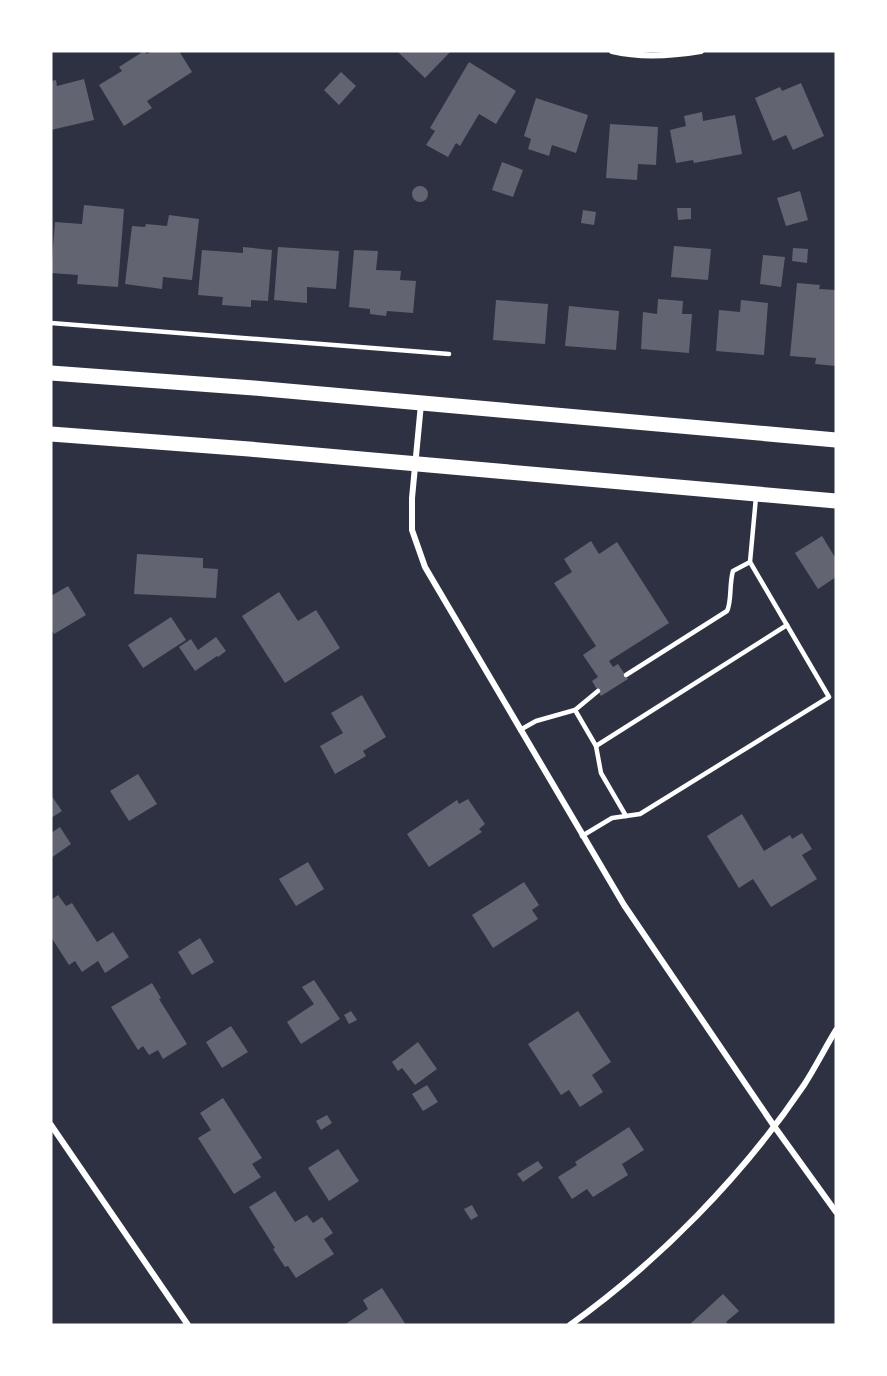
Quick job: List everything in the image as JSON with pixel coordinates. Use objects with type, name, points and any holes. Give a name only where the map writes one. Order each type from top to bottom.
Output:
[{"type":"main road","points":[[51,373],[254,388],[836,440]]},
{"type":"main road","points":[[51,434],[249,449],[836,501]]},
{"type":"street","points":[[612,51],[651,56],[681,55],[701,51]]},
{"type":"street","points":[[421,404],[412,530],[418,551],[519,730],[624,905],[774,1126],[836,1212]]},
{"type":"street","points":[[570,1325],[611,1295],[676,1236],[754,1152],[804,1085],[836,1030]]},
{"type":"street","points":[[51,1125],[188,1325]]},
{"type":"lane","points":[[51,323],[449,354]]},
{"type":"lane","points":[[582,836],[612,818],[640,814],[829,697],[750,562],[756,494]]},
{"type":"lane","points":[[626,675],[727,611],[730,605],[729,584],[733,571],[750,562]]},
{"type":"lane","points":[[596,746],[787,625]]},
{"type":"lane","points":[[519,730],[536,721],[575,711],[598,691]]},
{"type":"lane","points":[[575,711],[596,746],[601,773],[626,816]]},
{"type":"building","points":[[144,51],[147,54],[152,51],[179,51],[192,72],[147,101],[152,108],[124,126],[99,85],[122,71],[119,67]]},
{"type":"building","points":[[397,51],[451,51],[425,78]]},
{"type":"building","points":[[469,62],[516,91],[496,124],[479,114],[460,146],[456,143],[448,157],[426,145],[435,131],[430,128]]},
{"type":"building","points":[[341,72],[356,86],[339,105],[324,90]]},
{"type":"building","points":[[84,79],[94,120],[51,130],[51,81],[56,80],[57,86]]},
{"type":"building","points":[[801,83],[824,136],[793,150],[786,135],[773,141],[755,98],[780,87],[782,91]]},
{"type":"building","points":[[536,98],[588,115],[576,153],[552,145],[549,156],[528,149],[531,139],[524,136]]},
{"type":"building","points":[[702,112],[703,121],[735,115],[742,154],[694,163],[693,160],[676,163],[670,130],[686,126],[684,116]]},
{"type":"building","points":[[610,124],[658,127],[656,165],[638,164],[637,180],[606,178]]},
{"type":"building","points":[[502,162],[523,170],[513,197],[492,190]]},
{"type":"building","points":[[420,186],[426,188],[428,194],[426,200],[420,202],[414,200],[412,194],[414,188]]},
{"type":"building","points":[[800,191],[808,220],[786,226],[777,198]]},
{"type":"building","points":[[84,205],[124,209],[118,287],[77,284],[78,275],[51,273],[55,222],[82,224]]},
{"type":"building","points":[[677,208],[691,208],[691,219],[678,220]]},
{"type":"building","points":[[583,210],[596,212],[594,225],[581,223]]},
{"type":"building","points":[[169,215],[199,219],[192,280],[163,277],[162,289],[125,284],[132,226],[145,227],[146,224],[167,226]]},
{"type":"building","points":[[674,246],[711,249],[708,280],[671,277]]},
{"type":"building","points":[[243,247],[272,250],[268,301],[251,300],[251,307],[222,305],[223,297],[198,295],[202,250],[243,253]]},
{"type":"building","points":[[278,247],[339,251],[336,289],[307,287],[307,303],[274,300]]},
{"type":"building","points":[[793,248],[808,249],[807,263],[792,261]]},
{"type":"building","points":[[354,250],[378,251],[376,270],[401,271],[400,280],[416,281],[413,313],[387,311],[386,316],[370,314],[370,309],[349,307]]},
{"type":"building","points":[[763,255],[785,257],[781,287],[760,284]]},
{"type":"building","points":[[797,283],[820,285],[819,289],[836,290],[836,366],[815,364],[816,358],[790,356]]},
{"type":"building","points":[[658,299],[683,301],[682,314],[692,314],[689,353],[641,349],[643,312],[657,314]]},
{"type":"building","points":[[496,300],[548,304],[545,344],[493,340]]},
{"type":"building","points":[[741,300],[768,303],[764,355],[716,351],[719,310],[740,312]]},
{"type":"building","points":[[569,306],[619,311],[616,350],[565,346]]},
{"type":"building","points":[[822,536],[836,559],[836,577],[818,589],[795,553]]},
{"type":"building","points":[[591,541],[599,554],[617,542],[669,623],[609,661],[613,667],[618,664],[628,679],[601,696],[592,681],[598,677],[583,655],[596,646],[554,583],[572,572],[564,559]]},
{"type":"building","points":[[137,554],[203,558],[203,568],[218,569],[216,598],[134,594]]},
{"type":"building","points":[[68,586],[86,615],[54,634],[51,629],[51,596]]},
{"type":"building","points":[[279,592],[298,621],[316,610],[340,648],[285,683],[242,616]]},
{"type":"building","points":[[171,617],[186,640],[143,668],[128,645]]},
{"type":"building","points":[[216,637],[226,651],[195,671],[179,647],[191,639],[198,650]]},
{"type":"building","points":[[362,695],[386,737],[363,751],[366,756],[335,774],[320,746],[343,733],[331,713]]},
{"type":"building","points":[[138,774],[157,804],[129,821],[110,791]]},
{"type":"building","points":[[51,795],[62,811],[51,818]]},
{"type":"building","points":[[468,799],[485,824],[479,829],[482,832],[429,867],[407,834],[457,800],[459,804]]},
{"type":"building","points":[[742,814],[764,851],[790,835],[792,839],[802,833],[812,849],[802,855],[817,879],[771,907],[753,879],[739,888],[707,836]]},
{"type":"building","points":[[60,827],[71,844],[51,858],[51,833]]},
{"type":"building","points":[[308,862],[324,889],[296,906],[279,879]]},
{"type":"building","points":[[524,882],[539,905],[532,910],[538,919],[493,948],[472,915]]},
{"type":"building","points":[[58,895],[66,906],[72,903],[97,942],[113,932],[129,957],[105,973],[98,961],[82,972],[75,961],[69,965],[51,937],[51,900]]},
{"type":"building","points":[[200,938],[214,962],[192,975],[178,952]]},
{"type":"building","points":[[314,980],[340,1019],[301,1044],[287,1022],[314,1004],[302,987]]},
{"type":"building","points":[[152,983],[161,998],[159,999],[187,1044],[163,1059],[158,1050],[149,1055],[143,1046],[138,1050],[111,1007]]},
{"type":"building","points":[[351,1011],[357,1020],[349,1024],[344,1015]]},
{"type":"building","points":[[578,1011],[611,1062],[592,1075],[603,1092],[580,1107],[569,1090],[561,1095],[528,1044]]},
{"type":"building","points":[[231,1026],[248,1052],[222,1068],[206,1042]]},
{"type":"building","points":[[418,1042],[437,1069],[415,1085],[402,1068],[398,1071],[392,1062]]},
{"type":"building","points":[[427,1085],[438,1102],[423,1111],[412,1094]]},
{"type":"building","points":[[223,1098],[262,1158],[252,1164],[261,1177],[234,1194],[198,1138],[211,1130],[200,1113]]},
{"type":"building","points":[[327,1115],[332,1123],[321,1130],[316,1121]]},
{"type":"building","points":[[629,1127],[644,1150],[622,1164],[628,1175],[593,1197],[587,1189],[572,1199],[558,1177],[577,1165],[575,1162]]},
{"type":"building","points":[[338,1149],[359,1181],[329,1201],[308,1168]]},
{"type":"building","points":[[538,1161],[543,1168],[523,1182],[517,1174]]},
{"type":"building","points":[[275,1191],[295,1222],[307,1215],[313,1223],[322,1217],[333,1233],[324,1239],[334,1254],[296,1278],[273,1249],[275,1248],[249,1207]]},
{"type":"building","points":[[472,1205],[478,1216],[471,1220],[464,1209]]},
{"type":"building","points":[[382,1288],[406,1325],[344,1325],[368,1309],[363,1300]]},
{"type":"building","points":[[723,1294],[739,1311],[726,1322],[729,1325],[689,1325]]}]
